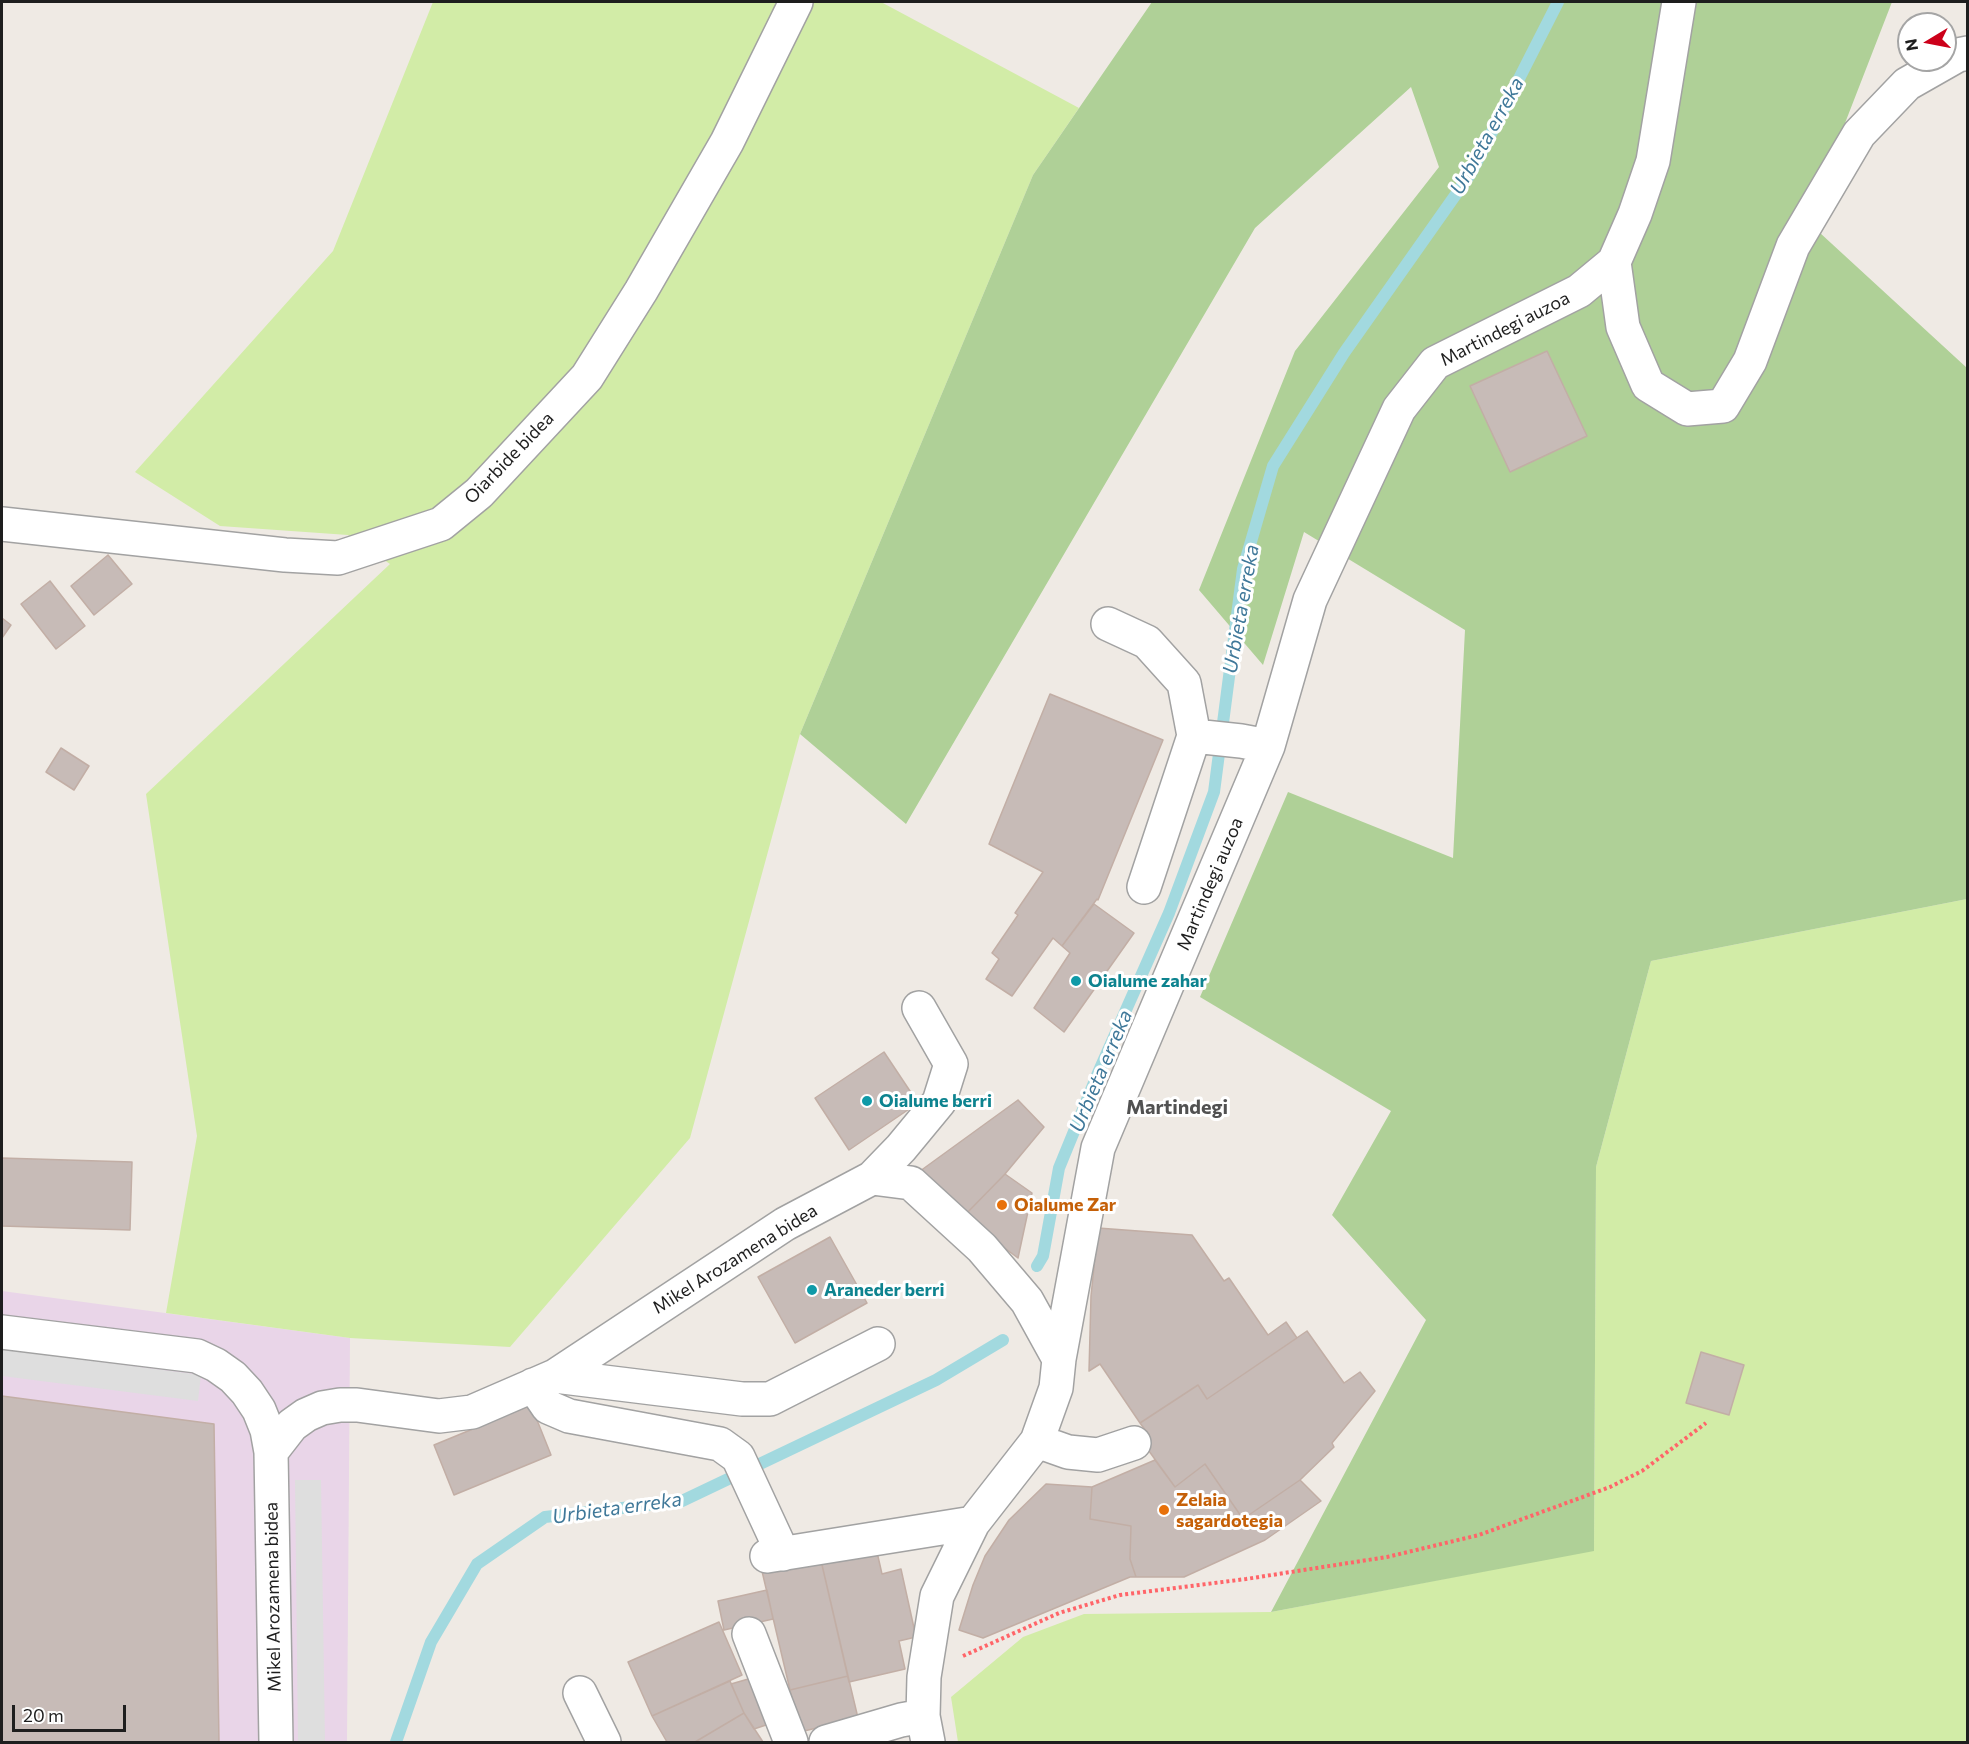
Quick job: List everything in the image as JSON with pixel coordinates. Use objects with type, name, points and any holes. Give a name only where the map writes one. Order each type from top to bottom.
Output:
[{"type":"street","name":"Oiarbide bidea","points":[[2,524],[285,555],[338,558],[441,524],[479,493],[587,377],[641,291],[727,142],[796,2]]},
{"type":"street","name":"Martindegi auzoa","points":[[925,1729],[924,1677],[937,1596],[973,1523],[1037,1441],[1056,1388],[1059,1359],[1098,1148],[1311,600],[1399,409],[1436,363],[1578,291],[1614,262],[1635,214],[1653,161],[1679,2]]},
{"type":"street","points":[[1614,262],[1623,327],[1648,384],[1687,409],[1723,406],[1750,361],[1792,246],[1859,134],[1907,84],[1958,55],[1968,53]]},
{"type":"street","points":[[1108,624],[1147,642],[1184,683],[1199,737],[1144,887]]},
{"type":"street","points":[[1199,737],[1255,744]]},
{"type":"street","name":"Mikel Arozamena bidea","points":[[271,1452],[292,1425],[322,1408],[357,1405],[439,1416],[471,1412],[544,1381],[785,1224],[872,1178],[901,1148],[939,1102],[951,1064],[918,1008]]},
{"type":"street","points":[[872,1178],[911,1183],[982,1248],[1028,1301],[1059,1359]]},
{"type":"street","name":"Mikel Arozamena bidea","points":[[2,1332],[197,1356],[233,1377],[247,1392],[263,1420],[271,1452],[276,1743]]},
{"type":"street","points":[[878,1344],[771,1399],[742,1399],[544,1381],[549,1407],[569,1416],[720,1444],[738,1457],[775,1555],[973,1523]]},
{"type":"street","points":[[1037,1441],[1068,1452],[1098,1455],[1134,1443]]},
{"type":"street","points":[[749,1634],[791,1743]]},
{"type":"street","points":[[580,1693],[604,1743]]},
{"type":"street","points":[[826,1743],[900,1720],[925,1729]]},
{"type":"path","points":[[924,1677],[984,1645],[1059,1613],[1120,1595],[1246,1579],[1387,1557],[1479,1535],[1610,1487],[1642,1471],[1706,1424]]},
{"type":"shaded area","points":[[2,1291],[350,1338],[347,1742],[2,1742]]},
{"type":"shaded area","points":[[2,1349],[201,1375],[198,1401],[2,1376]]},
{"type":"shaded area","points":[[295,1480],[321,1480],[325,1742],[298,1742]]},
{"type":"green space","points":[[433,2],[881,2],[1079,108],[1033,175],[800,734],[690,1138],[510,1347],[350,1338],[166,1313],[197,1136],[146,794],[390,564],[348,535],[220,526],[135,472],[333,251]]},
{"type":"green space","points":[[1152,2],[1892,2],[1807,221],[1967,368],[1967,899],[1651,961],[1596,1167],[1594,1551],[1271,1612],[1426,1320],[1332,1215],[1391,1111],[1200,997],[1288,792],[1453,858],[1465,630],[1304,532],[1263,665],[1199,590],[1295,351],[1439,167],[1411,87],[1255,228],[906,824],[800,734],[1033,175]]},
{"type":"green space","points":[[1967,899],[1967,1742],[958,1742],[951,1697],[1023,1637],[1084,1614],[1271,1612],[1594,1550],[1596,1167],[1651,961]]},
{"type":"building","points":[[1547,351],[1587,436],[1510,472],[1470,386]]},
{"type":"building","points":[[108,555],[132,584],[94,615],[71,586]]},
{"type":"building","points":[[50,581],[85,626],[56,649],[21,604]]},
{"type":"building","points":[[2,618],[11,625],[2,638]]},
{"type":"building","points":[[1050,694],[1163,740],[1098,900],[1062,946],[1053,938],[1012,996],[986,979],[999,959],[992,953],[1018,915],[1015,913],[1043,872],[989,844]]},
{"type":"building","points":[[61,748],[89,766],[74,790],[46,772]]},
{"type":"building","name":"Oialume zahar","points":[[1094,904],[1134,933],[1064,1032],[1034,1008],[1070,953],[1062,946]]},
{"type":"building","name":"Oialume berri","points":[[884,1052],[918,1103],[849,1150],[815,1098]]},
{"type":"building","points":[[1018,1100],[1044,1127],[1005,1174],[963,1217],[916,1174]]},
{"type":"building","points":[[2,1158],[132,1162],[130,1230],[2,1226]]},
{"type":"building","name":"Oialume Zar","points":[[1005,1174],[1032,1193],[1018,1258],[963,1217]]},
{"type":"building","points":[[1098,1228],[1192,1235],[1224,1281],[1229,1278],[1268,1335],[1286,1322],[1297,1338],[1207,1399],[1198,1385],[1140,1423],[1100,1364],[1089,1371],[1091,1296]]},
{"type":"building","name":"Araneder berri","points":[[830,1237],[867,1303],[795,1343],[758,1277]]},
{"type":"building","points":[[1307,1331],[1344,1383],[1360,1372],[1375,1391],[1332,1443],[1334,1447],[1300,1480],[1243,1519],[1205,1464],[1175,1487],[1141,1440],[1149,1435],[1140,1423],[1198,1385],[1207,1399]]},
{"type":"building","points":[[1701,1352],[1744,1365],[1729,1415],[1686,1403]]},
{"type":"building","points":[[2,1396],[214,1424],[219,1742],[2,1742]]},
{"type":"building","points":[[531,1405],[551,1455],[454,1495],[434,1445]]},
{"type":"building","name":"Zelaia sagardotegia","points":[[1155,1460],[1175,1487],[1205,1464],[1243,1519],[1300,1480],[1321,1501],[1265,1540],[1184,1577],[1136,1577],[1130,1559],[1131,1526],[1090,1519],[1092,1487]]},
{"type":"building","points":[[1046,1484],[1092,1487],[1090,1519],[1131,1526],[1130,1559],[1136,1577],[1130,1577],[983,1638],[959,1630],[985,1556],[1009,1520]]},
{"type":"building","points":[[874,1539],[882,1574],[901,1569],[916,1637],[899,1641],[905,1669],[849,1682],[819,1552]]},
{"type":"building","points":[[819,1552],[848,1676],[790,1690],[761,1567]]},
{"type":"building","points":[[767,1590],[773,1619],[724,1630],[718,1601]]},
{"type":"building","points":[[719,1622],[742,1675],[652,1716],[628,1662]]},
{"type":"building","points":[[762,1675],[772,1723],[754,1729],[731,1684]]},
{"type":"building","points":[[848,1676],[858,1718],[800,1732],[790,1690]]},
{"type":"building","points":[[730,1681],[744,1713],[695,1742],[667,1742],[652,1716]]},
{"type":"building","points":[[744,1713],[763,1742],[695,1742]]},
{"type":"waterway","name":"Urbieta erreka","points":[[1037,1266],[1043,1256],[1059,1168],[1098,1073],[1169,913],[1214,792],[1243,569],[1273,466],[1344,353],[1471,173],[1558,2]]},
{"type":"waterway","name":"Urbieta erreka","points":[[396,1742],[431,1642],[477,1564],[545,1517],[682,1501],[936,1380],[1003,1340]]},
{"type":"place","name":"Oialume zahar","points":[[1076,981]]},
{"type":"place","name":"Oialume berri","points":[[867,1101]]},
{"type":"place","name":"Oialume Zar","points":[[1002,1205]]},
{"type":"place","name":"Araneder berri","points":[[812,1290]]},
{"type":"place","name":"Zelaia sagardotegia","points":[[1164,1510]]},
{"type":"district","name":"Martindegi","points":[[1177,1107]]}]
